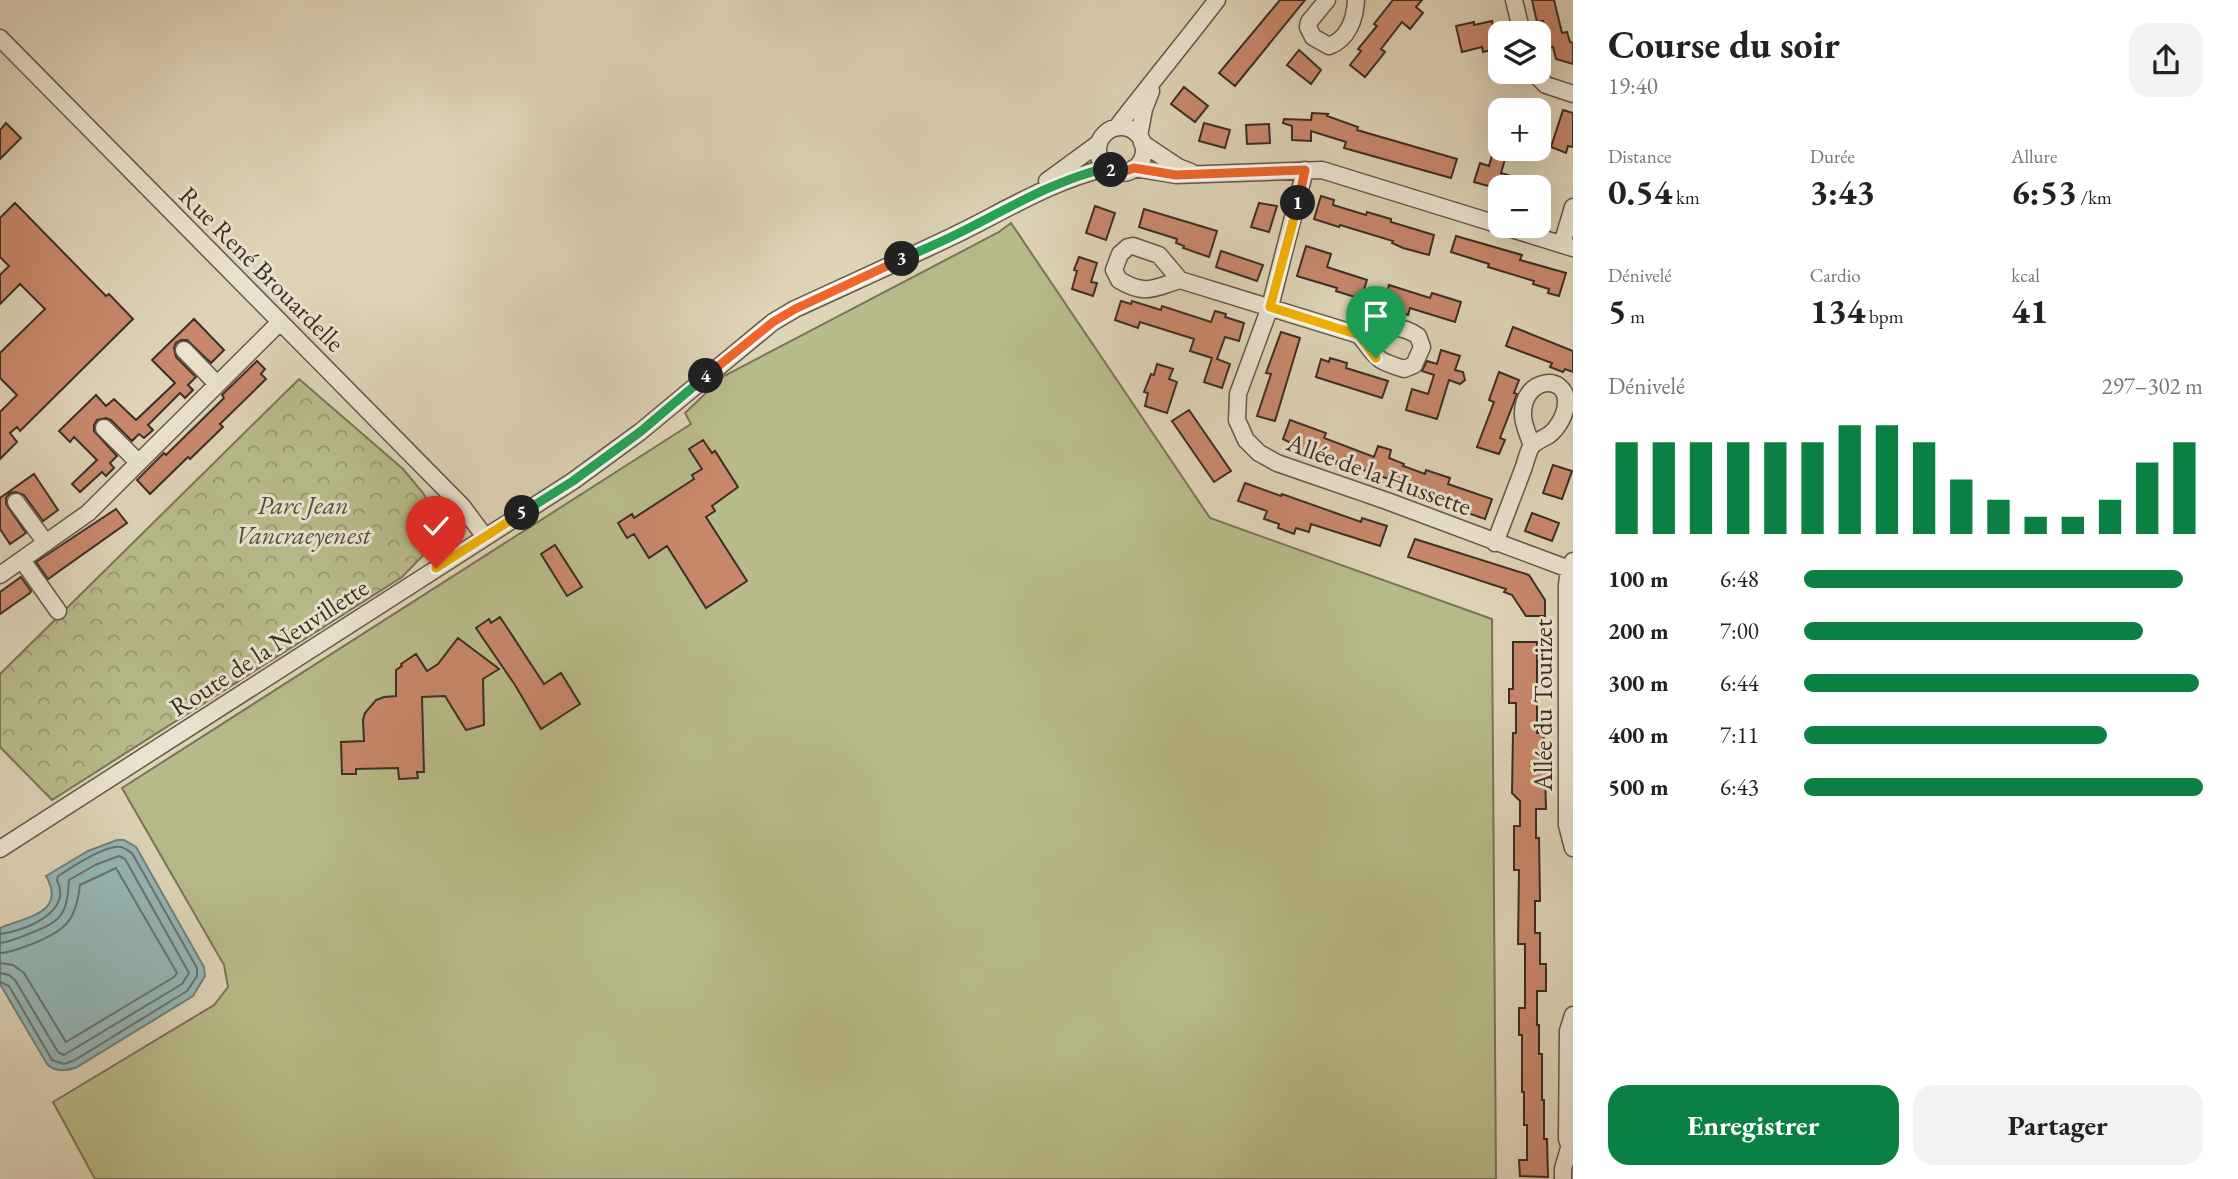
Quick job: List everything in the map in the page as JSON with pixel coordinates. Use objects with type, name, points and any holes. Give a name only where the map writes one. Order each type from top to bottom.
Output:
[{"type":"street","points":[[1156,79],[1144,109],[1140,139],[1143,152],[1140,162],[1134,168],[1120,173],[1106,168],[1098,152],[1103,135],[1117,127],[1217,0]]},
{"type":"street","points":[[1326,0],[1308,27],[1313,37],[1329,46],[1340,40],[1348,30],[1354,19],[1356,0]]},
{"type":"street","points":[[1514,0],[1519,21]]},
{"type":"street","name":"Rue René Brouardelle","points":[[0,38],[462,506],[485,537]]},
{"type":"street","points":[[1545,84],[1573,94]]},
{"type":"street","points":[[1117,127],[1125,127],[1178,167],[1197,174]]},
{"type":"street","name":"Route de la Neuvillette","points":[[1025,198],[1099,143]]},
{"type":"street","name":"Route de la Neuvillette","points":[[0,849],[573,481],[640,432],[773,322],[795,309],[957,234],[1025,198],[1079,174],[1106,168]]},
{"type":"street","points":[[1134,168],[1176,175],[1305,170],[1336,173],[1488,221]]},
{"type":"street","name":"Allée de la Hussette","points":[[1305,170],[1270,307],[1238,394],[1237,420],[1251,446],[1278,463],[1495,543],[1571,565]]},
{"type":"street","points":[[1542,238],[1567,246],[1573,207]]},
{"type":"street","points":[[1180,280],[1359,335]]},
{"type":"street","points":[[0,575],[88,513],[280,322]]},
{"type":"street","points":[[184,350],[217,384]]},
{"type":"street","points":[[104,428],[138,462]]},
{"type":"street","points":[[1495,543],[1532,446]]},
{"type":"street","points":[[16,502],[46,542]]},
{"type":"street","points":[[22,560],[58,611]]},
{"type":"street","name":"Allée du Tourizet","points":[[1571,565],[1567,585],[1567,825],[1573,848]]},
{"type":"street","points":[[1563,1179],[1563,1169],[1571,1152],[1567,1139],[1568,1031],[1573,1015]]},
{"type":"green space","points":[[1011,223],[1210,518],[1492,619],[1496,1179],[95,1179],[53,1102],[214,1005],[228,987],[224,965],[122,788],[691,424],[685,413],[724,376],[999,232]]},
{"type":"green space","name":"Parc Jean Vancraeyenest","points":[[299,379],[403,469],[436,514],[442,536],[402,577],[52,800],[0,747],[0,674]]},
{"type":"water","points":[[124,840],[136,847],[204,967],[205,976],[193,996],[77,1067],[58,1070],[47,1064],[0,984],[0,928],[41,912],[48,906],[51,888],[46,876],[88,851]]},
{"type":"building","points":[[1280,0],[1305,0],[1235,86],[1219,73]]},
{"type":"building","points":[[1393,0],[1422,0],[1416,7],[1423,13],[1410,29],[1402,22],[1381,49],[1385,52],[1365,77],[1350,65],[1361,51],[1358,49],[1377,26],[1374,24]]},
{"type":"building","points":[[1532,0],[1554,0],[1562,33],[1567,32],[1570,42],[1573,43],[1573,64],[1556,59],[1551,48],[1551,21],[1537,21]]},
{"type":"building","points":[[1474,22],[1474,25],[1488,22],[1488,51],[1483,52],[1482,47],[1462,52],[1456,26]]},
{"type":"building","points":[[1299,50],[1321,70],[1311,84],[1287,65]]},
{"type":"building","points":[[1184,87],[1208,106],[1195,122],[1171,104]]},
{"type":"building","points":[[1563,110],[1573,113],[1573,147],[1568,146],[1566,153],[1551,147]]},
{"type":"building","points":[[1312,113],[1328,114],[1327,116],[1358,127],[1357,130],[1457,159],[1451,178],[1344,148],[1346,142],[1311,131],[1311,141],[1292,140],[1292,126],[1283,123],[1284,119],[1311,120]]},
{"type":"building","points":[[6,123],[21,138],[0,159],[0,130]]},
{"type":"building","points":[[1204,123],[1230,130],[1225,148],[1199,141]]},
{"type":"building","points":[[1269,124],[1270,143],[1247,144],[1246,125]]},
{"type":"building","points":[[1490,161],[1504,161],[1501,173],[1508,175],[1488,175],[1488,186],[1474,182],[1480,163],[1489,166]]},
{"type":"building","points":[[1321,196],[1334,200],[1333,205],[1391,219],[1391,222],[1434,235],[1429,255],[1403,248],[1392,243],[1393,241],[1314,219]]},
{"type":"building","points":[[15,203],[106,296],[109,294],[133,319],[20,431],[17,427],[10,433],[17,442],[0,459],[0,412],[17,395],[0,378],[0,353],[45,309],[20,284],[0,304],[0,275],[9,266],[0,257],[0,218]]},
{"type":"building","points":[[1259,203],[1277,206],[1269,232],[1251,227]]},
{"type":"building","points":[[1095,206],[1115,213],[1106,240],[1086,233]]},
{"type":"building","points":[[1144,209],[1217,231],[1209,257],[1183,248],[1184,246],[1176,243],[1177,239],[1139,227]]},
{"type":"building","points":[[1456,236],[1522,255],[1520,260],[1566,273],[1559,296],[1548,293],[1549,289],[1533,284],[1534,281],[1451,252]]},
{"type":"building","points":[[1306,246],[1331,254],[1327,267],[1367,280],[1361,299],[1336,291],[1337,288],[1297,276]]},
{"type":"building","points":[[1221,251],[1263,265],[1257,281],[1216,267]]},
{"type":"building","points":[[1079,257],[1097,263],[1091,282],[1097,283],[1093,296],[1072,289],[1077,271],[1074,270]]},
{"type":"building","points":[[1389,285],[1430,298],[1432,293],[1461,302],[1455,322],[1410,308],[1408,315],[1394,310],[1397,303],[1385,299]]},
{"type":"building","points":[[1121,301],[1131,304],[1132,301],[1161,310],[1162,306],[1211,322],[1215,311],[1244,323],[1239,341],[1225,337],[1217,359],[1230,364],[1222,388],[1204,382],[1212,358],[1190,351],[1194,339],[1140,322],[1138,328],[1115,320]]},
{"type":"building","points":[[194,319],[224,350],[211,363],[187,340],[176,343],[176,357],[196,377],[188,385],[193,390],[185,398],[180,393],[148,425],[153,430],[144,438],[139,434],[132,441],[111,420],[97,420],[94,431],[117,456],[110,463],[114,468],[106,476],[102,472],[80,492],[72,484],[97,460],[74,437],[70,442],[59,431],[96,395],[106,406],[114,399],[136,420],[175,383],[152,360]]},
{"type":"building","points":[[1513,327],[1573,351],[1573,372],[1565,369],[1563,372],[1550,367],[1552,363],[1506,346]]},
{"type":"building","points":[[1281,332],[1300,338],[1275,421],[1257,416],[1271,374],[1266,373]]},
{"type":"building","points":[[1441,350],[1460,356],[1455,370],[1463,372],[1465,380],[1460,384],[1449,380],[1437,419],[1406,410],[1412,389],[1428,394],[1434,375],[1422,371],[1427,361],[1437,364]]},
{"type":"building","points":[[1330,358],[1347,363],[1346,368],[1388,381],[1382,398],[1316,377],[1321,359],[1329,362]]},
{"type":"building","points":[[257,361],[265,369],[261,374],[266,379],[220,424],[223,427],[150,494],[137,480],[224,398],[222,395]]},
{"type":"building","points":[[1157,364],[1173,369],[1169,379],[1177,382],[1167,413],[1145,406],[1148,393],[1144,392]]},
{"type":"building","points":[[1499,372],[1519,380],[1514,393],[1517,394],[1500,438],[1505,440],[1499,454],[1477,447],[1494,402],[1489,400]]},
{"type":"building","points":[[1189,410],[1231,471],[1214,482],[1172,421]]},
{"type":"building","points":[[1290,420],[1326,433],[1324,438],[1374,457],[1378,446],[1391,450],[1389,458],[1404,464],[1403,466],[1425,474],[1426,470],[1450,478],[1448,484],[1492,499],[1485,519],[1462,511],[1464,506],[1419,490],[1420,486],[1398,479],[1397,482],[1358,468],[1356,471],[1336,464],[1337,461],[1291,445],[1283,439]]},
{"type":"building","points":[[703,440],[712,453],[715,451],[738,487],[712,506],[715,511],[706,517],[747,581],[706,608],[667,546],[649,558],[634,534],[627,538],[618,523],[632,514],[634,518],[694,479],[692,475],[702,469],[689,449]]},
{"type":"building","points":[[1553,465],[1572,471],[1562,499],[1543,493]]},
{"type":"building","points":[[34,474],[58,510],[43,521],[24,495],[10,493],[6,504],[26,533],[10,544],[0,529],[0,498]]},
{"type":"building","points":[[1245,483],[1361,522],[1362,518],[1387,526],[1380,546],[1311,524],[1309,532],[1296,528],[1294,534],[1278,528],[1279,524],[1264,519],[1267,511],[1238,501]]},
{"type":"building","points":[[116,509],[127,523],[48,579],[36,562]]},
{"type":"building","points":[[1532,513],[1559,523],[1552,541],[1525,531]]},
{"type":"building","points":[[1415,539],[1529,575],[1545,600],[1545,616],[1526,616],[1512,595],[1504,592],[1506,589],[1408,557]]},
{"type":"building","points":[[555,545],[582,587],[567,596],[541,554]]},
{"type":"building","points":[[21,577],[30,593],[0,614],[0,592]]},
{"type":"building","points":[[500,617],[544,684],[561,673],[580,704],[541,729],[476,628],[489,619],[491,623]]},
{"type":"building","points":[[458,638],[499,669],[483,679],[484,725],[466,730],[445,696],[422,697],[424,772],[417,772],[418,778],[399,779],[398,768],[356,769],[356,774],[342,774],[341,742],[364,741],[365,713],[376,700],[396,696],[396,670],[401,664],[416,654],[427,671],[438,664]]},
{"type":"building","points":[[1513,642],[1537,642],[1537,733],[1544,733],[1546,809],[1536,809],[1540,901],[1535,901],[1535,933],[1540,933],[1540,964],[1546,964],[1546,991],[1537,991],[1537,1025],[1539,1054],[1542,1054],[1542,1100],[1548,1177],[1520,1176],[1519,1160],[1527,1160],[1527,1125],[1524,1125],[1522,1092],[1522,1035],[1519,1035],[1519,1008],[1525,1008],[1525,944],[1518,944],[1519,870],[1514,870],[1514,826],[1520,826],[1520,801],[1512,793],[1516,703],[1509,703],[1509,689],[1513,689]]},
{"type":"route","points":[[436,568],[573,481],[640,432],[773,322],[795,309],[1079,174],[1106,168],[1120,173],[1134,168],[1176,175],[1305,170],[1270,307],[1359,335],[1376,358]]}]
